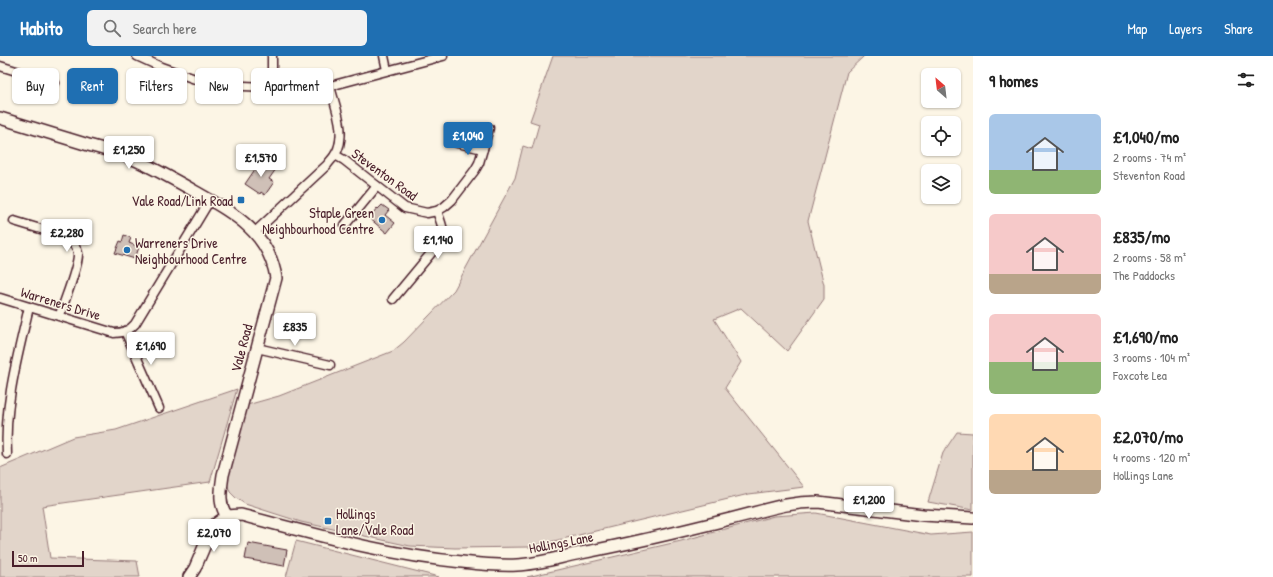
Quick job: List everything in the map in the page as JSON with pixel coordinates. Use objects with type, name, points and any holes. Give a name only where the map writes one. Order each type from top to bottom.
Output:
[{"type":"street","points":[[137,56],[161,67],[198,80],[221,85],[251,86]]},
{"type":"street","points":[[272,56],[272,68]]},
{"type":"street","points":[[384,56],[387,70]]},
{"type":"street","points":[[333,85],[443,56]]},
{"type":"street","points":[[0,66],[12,70]]},
{"type":"street","points":[[255,232],[327,165],[335,155],[339,147],[341,136],[340,122],[333,97]]},
{"type":"street","name":"Vale Road","points":[[0,118],[131,158],[157,170],[230,211],[255,232],[268,252],[274,265],[276,278],[223,475],[221,498],[223,512],[227,516]]},
{"type":"street","points":[[393,299],[442,240],[444,234],[443,227],[437,211],[452,200],[475,170],[479,163],[489,128]]},
{"type":"street","points":[[457,143],[483,149]]},
{"type":"street","name":"Steventon Road","points":[[335,155],[405,208],[427,213],[437,211]]},
{"type":"street","points":[[346,226],[377,186]]},
{"type":"street","points":[[159,408],[125,331],[135,324],[210,200]]},
{"type":"street","points":[[14,221],[67,237],[78,251],[78,261],[60,316]]},
{"type":"street","name":"Warreners Drive","points":[[0,298],[114,333],[121,333],[125,331]]},
{"type":"street","points":[[7,454],[6,436],[11,384],[29,307]]},
{"type":"street","points":[[257,348],[330,364]]},
{"type":"street","name":"Hollings Lane","points":[[227,516],[240,514],[345,542],[405,554],[466,562],[517,565],[645,540],[738,517],[779,505],[801,502],[818,502],[923,515],[973,518]]},
{"type":"street","points":[[189,577],[195,568],[213,526],[227,516]]},
{"type":"shaded area","points":[[553,56],[864,56],[847,72],[808,221],[824,285],[824,299],[787,351],[741,308],[714,319],[741,362],[725,388],[804,487],[749,494],[529,547],[455,548],[410,546],[301,522],[245,504],[236,498],[230,492],[227,484],[247,405],[279,396],[393,351],[404,342],[454,290],[515,178],[523,146],[532,149],[539,124],[530,121]]},
{"type":"shaded area","points":[[237,389],[210,482],[42,506],[50,558],[137,561],[140,577],[0,577],[0,468],[73,437],[116,430]]},
{"type":"shaded area","points":[[957,432],[973,433],[973,510],[928,502],[943,453]]},
{"type":"shaded area","points":[[816,513],[931,535],[973,532],[973,577],[527,577],[681,541],[774,516]]},
{"type":"shaded area","points":[[296,541],[439,577],[286,577]]},
{"type":"building","points":[[262,159],[276,169],[269,179],[274,182],[265,195],[261,192],[260,194],[245,184]]},
{"type":"building","name":"Staple Green Neighbourhood Centre","points":[[382,205],[389,210],[385,215],[395,223],[387,233],[369,218],[377,208],[378,209]]},
{"type":"building","name":"Warreners Drive Neighbourhood Centre","points":[[124,235],[131,238],[129,243],[139,247],[135,259],[115,253],[120,241],[122,242]]},
{"type":"building","points":[[248,543],[287,550],[284,566],[245,559]]},
{"type":"place","name":"Vale Road/Link Road","points":[[241,200]]},
{"type":"place","name":"Staple Green Neighbourhood Centre","points":[[382,220]]},
{"type":"place","name":"Warreners Drive Neighbourhood Centre","points":[[127,250]]},
{"type":"place","name":"Hollings Lane/Vale Road","points":[[328,521]]}]
